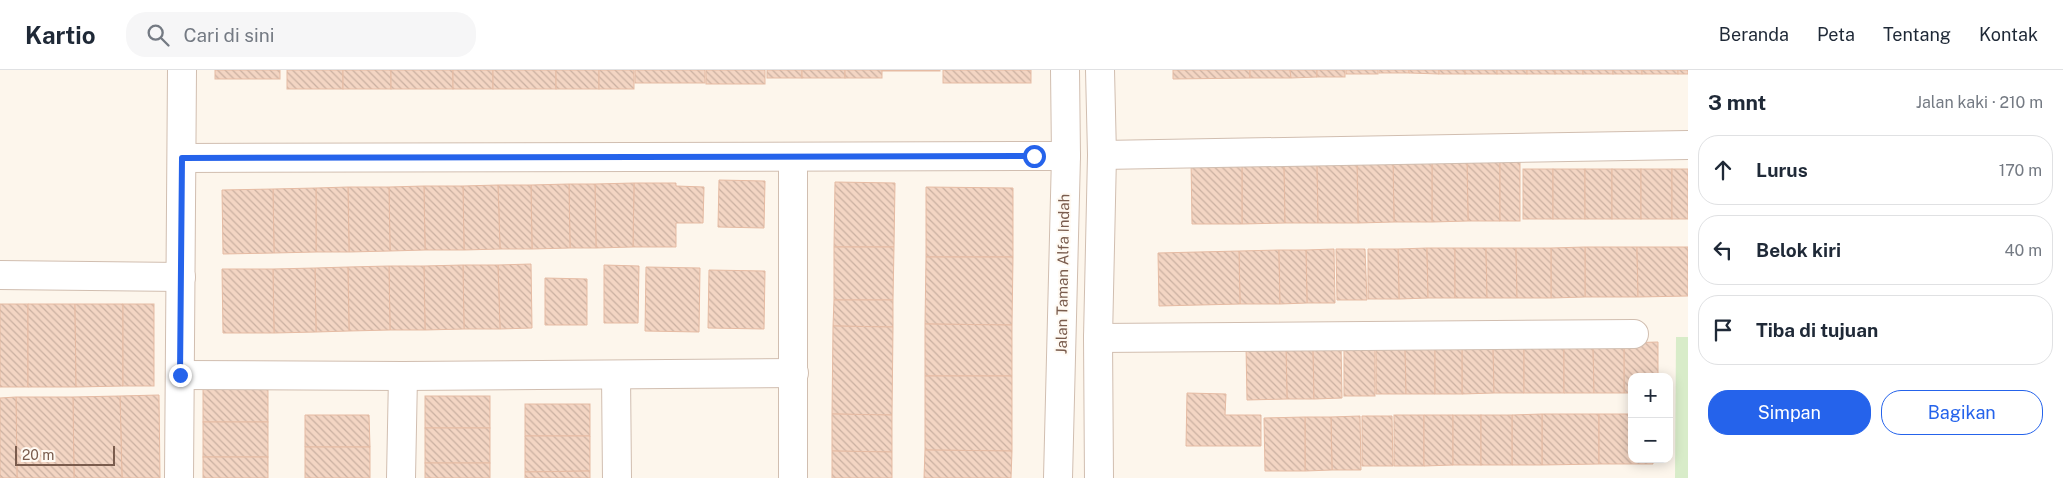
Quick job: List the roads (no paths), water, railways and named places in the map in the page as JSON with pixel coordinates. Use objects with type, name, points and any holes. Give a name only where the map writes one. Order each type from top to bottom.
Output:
[{"type":"street","points":[[180,478],[182,70]]},
{"type":"street","name":"Jalan Taman Alfa Indah","points":[[1058,478],[1066,156],[1065,70]]},
{"type":"street","points":[[1100,70],[1102,156],[1098,338],[1100,478]]},
{"type":"street","points":[[1102,156],[1688,145]]},
{"type":"street","points":[[182,158],[1066,156]]},
{"type":"street","points":[[793,158],[793,478]]},
{"type":"street","points":[[0,275],[181,277]]},
{"type":"street","points":[[1098,338],[1634,334]]},
{"type":"street","points":[[180,375],[403,376],[794,373]]},
{"type":"street","points":[[616,375],[618,478]]},
{"type":"street","points":[[401,478],[403,376]]}]
